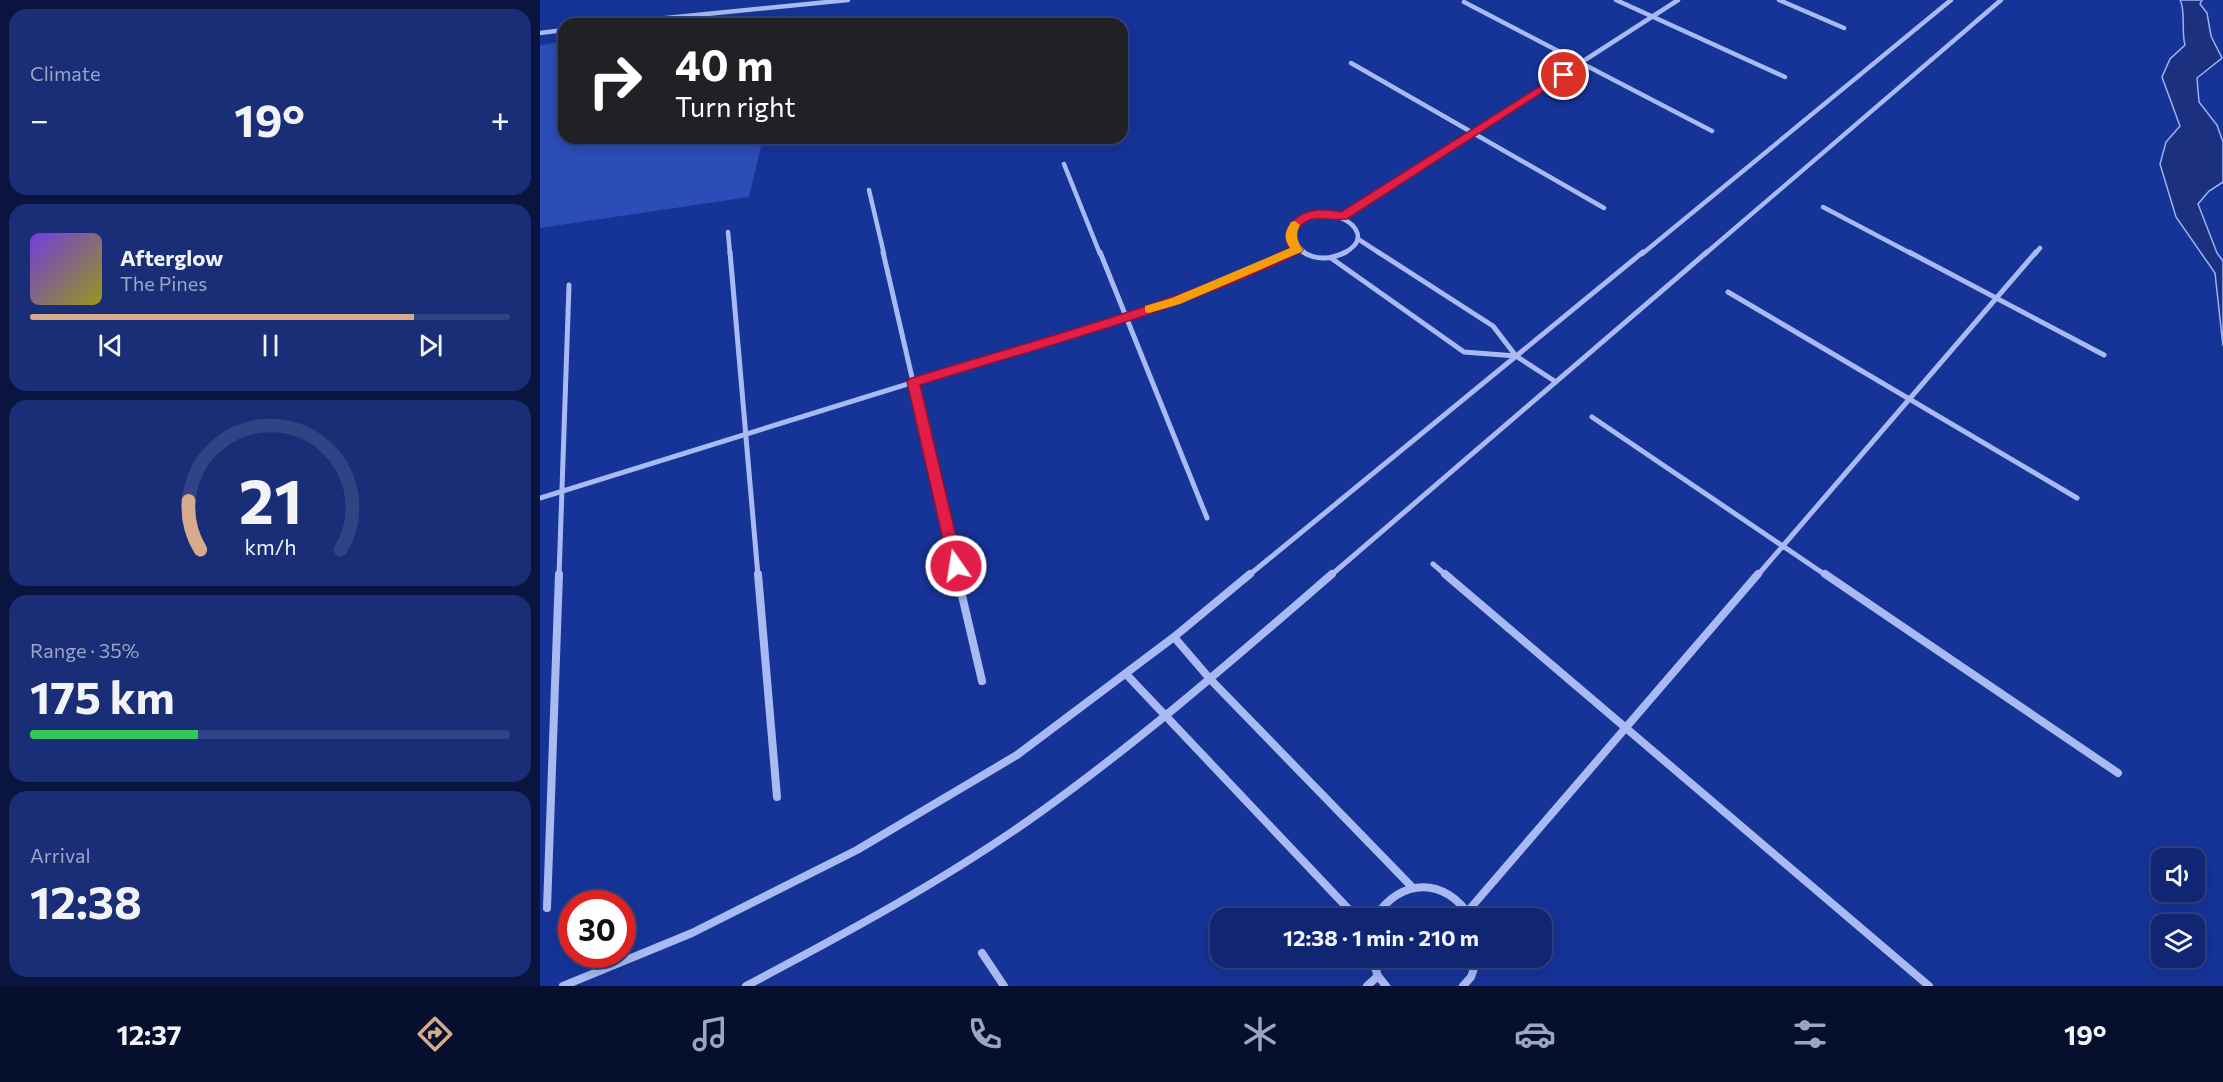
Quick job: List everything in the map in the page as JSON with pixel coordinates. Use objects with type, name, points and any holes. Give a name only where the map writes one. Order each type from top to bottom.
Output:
[{"type":"street","points":[[658,18],[848,0]]},
{"type":"street","points":[[1616,0],[1785,77]]},
{"type":"street","points":[[1343,216],[1678,0]]},
{"type":"street","points":[[1779,0],[1844,28]]},
{"type":"street","points":[[563,986],[692,933],[857,850],[1017,755],[1174,637],[1951,0]]},
{"type":"street","points":[[746,986],[873,920],[1039,813],[1163,716],[1210,679],[2001,0]]},
{"type":"street","points":[[1464,2],[1712,131]]},
{"type":"street","points":[[540,33],[558,31]]},
{"type":"street","points":[[1351,63],[1604,208]]},
{"type":"street","points":[[1064,164],[1207,518]]},
{"type":"street","points":[[869,190],[982,681]]},
{"type":"street","points":[[1823,207],[2104,355]]},
{"type":"street","points":[[1318,213],[1343,216],[1358,230],[1358,239],[1344,254],[1331,258],[1318,258],[1297,250],[1291,242],[1291,232],[1296,224],[1318,213]]},
{"type":"street","points":[[728,232],[777,797]]},
{"type":"street","points":[[1358,239],[1493,326],[1516,356],[1557,382]]},
{"type":"street","points":[[1475,908],[1625,728],[2040,248]]},
{"type":"street","points":[[540,498],[1176,301],[1297,250]]},
{"type":"street","points":[[1331,258],[1464,352],[1516,356]]},
{"type":"street","points":[[547,908],[569,285]]},
{"type":"street","points":[[1728,292],[2078,498]]},
{"type":"street","points":[[1592,417],[2118,773]]},
{"type":"street","points":[[1432,564],[1929,986]]},
{"type":"street","points":[[1174,637],[1210,679],[1412,886]]},
{"type":"street","points":[[1125,674],[1348,908]]},
{"type":"street","points":[[1380,908],[1393,895],[1412,886],[1433,886],[1452,895],[1464,908]]},
{"type":"street","points":[[982,953],[1004,986]]},
{"type":"street","points":[[1375,968],[1386,986]]},
{"type":"street","points":[[1463,986],[1471,977],[1474,968]]},
{"type":"street","points":[[1367,986],[1378,976]]},
{"type":"shaded area","points":[[2180,0],[2202,0],[2200,4],[2207,13],[2211,36],[2222,58],[2197,78],[2199,102],[2217,125],[2223,142],[2223,182],[2209,191],[2198,204],[2217,253],[2223,261],[2223,346],[2215,273],[2176,217],[2160,164],[2166,142],[2180,126],[2162,77],[2170,59],[2185,45],[2183,10]]},
{"type":"shaded area","points":[[558,43],[558,144],[762,144],[749,197],[540,228],[540,45]]},
{"type":"slow traffic","points":[[1149,309],[1176,301],[1297,250],[1291,242],[1291,232],[1295,225]]},
{"type":"route","points":[[956,566],[913,382],[1176,301],[1270,263],[1297,250],[1291,242],[1291,232],[1296,224],[1305,217],[1318,213],[1343,216],[1564,75]]}]
